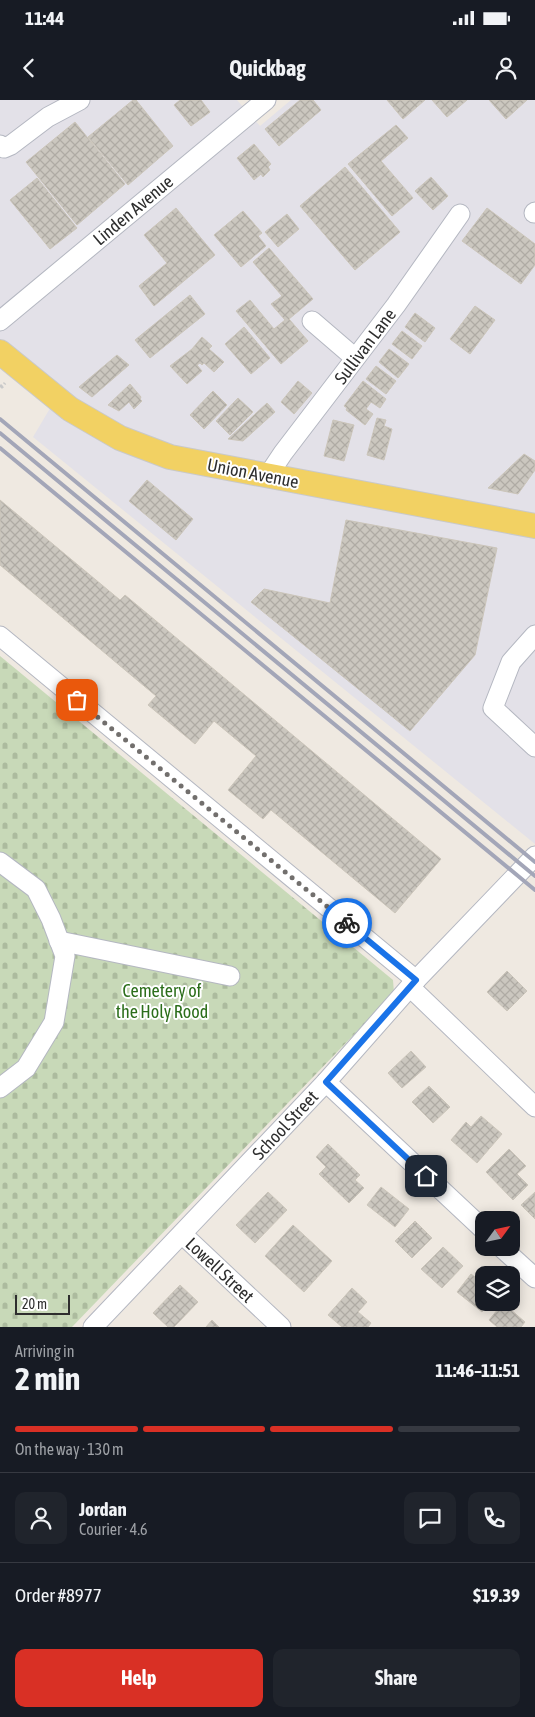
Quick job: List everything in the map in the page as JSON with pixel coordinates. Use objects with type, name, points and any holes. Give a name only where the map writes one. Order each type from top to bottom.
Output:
[{"type":"main road","name":"Union Avenue","points":[[0,352],[70,409],[120,438],[170,457],[535,526]]},
{"type":"street","points":[[0,145],[4,148],[11,145],[48,117],[80,100]]},
{"type":"street","name":"Linden Avenue","points":[[0,321],[265,100]]},
{"type":"street","name":"Sullivan Lane","points":[[267,476],[396,305],[460,214]]},
{"type":"street","points":[[312,321],[355,358]]},
{"type":"street","points":[[535,635],[511,662],[493,708],[535,747]]},
{"type":"street","points":[[0,636],[413,984],[535,1107]]},
{"type":"street","name":"School Street","points":[[94,1327],[326,1082],[413,984],[535,856]]},
{"type":"street","points":[[0,862],[36,889],[52,919],[65,956],[54,1022],[26,1068],[0,1088]]},
{"type":"street","points":[[59,941],[230,976]]},
{"type":"street","points":[[326,1082],[475,1222]]},
{"type":"street","name":"Lowell Street","points":[[182,1234],[281,1327]]},
{"type":"street","points":[[511,1256],[535,1278]]},
{"type":"shaded area","points":[[0,100],[237,100],[260,126],[291,100],[535,100],[535,844],[33,437],[52,405],[0,363]]},
{"type":"green space","name":"Cemetery of the Holy Rood","points":[[0,656],[393,980],[394,993],[72,1327],[0,1327]]},
{"type":"building","points":[[133,100],[136,100],[173,146],[128,185],[88,137]]},
{"type":"building","points":[[180,100],[201,100],[210,112],[191,126],[174,105]]},
{"type":"building","points":[[300,100],[313,100],[321,110],[279,146],[265,129]]},
{"type":"building","points":[[387,100],[425,100],[403,119]]},
{"type":"building","points":[[432,100],[467,100],[447,117]]},
{"type":"building","points":[[489,100],[527,100],[506,119]]},
{"type":"building","points":[[75,122],[125,184],[77,225],[26,162]]},
{"type":"building","points":[[396,125],[408,138],[381,161],[413,198],[392,216],[348,164]]},
{"type":"building","points":[[254,144],[271,164],[268,167],[270,170],[263,177],[261,174],[254,180],[237,158]]},
{"type":"building","points":[[345,167],[400,232],[355,270],[300,206]]},
{"type":"building","points":[[431,177],[448,196],[433,210],[415,191]]},
{"type":"building","points":[[37,178],[77,228],[50,249],[10,200]]},
{"type":"building","points":[[176,208],[215,255],[154,306],[139,286],[167,263],[144,235]]},
{"type":"building","points":[[487,208],[535,244],[535,265],[521,284],[462,241]]},
{"type":"building","points":[[243,211],[262,233],[258,236],[266,246],[241,267],[214,235]]},
{"type":"building","points":[[287,214],[299,229],[278,247],[265,232]]},
{"type":"building","points":[[269,248],[313,299],[289,319],[308,341],[281,364],[236,311],[250,300],[274,329],[285,320],[271,304],[282,296],[253,262]]},
{"type":"building","points":[[190,295],[205,314],[150,358],[135,340]]},
{"type":"building","points":[[475,306],[495,320],[470,354],[450,339]]},
{"type":"building","points":[[415,313],[435,328],[425,342],[405,327]]},
{"type":"building","points":[[244,327],[270,358],[251,374],[225,344]]},
{"type":"building","points":[[402,331],[422,346],[412,359],[392,344]]},
{"type":"building","points":[[202,337],[212,346],[209,349],[224,362],[214,372],[204,363],[202,365],[200,363],[197,365],[202,371],[187,384],[170,366],[192,349]]},
{"type":"building","points":[[389,349],[409,364],[398,378],[379,362]]},
{"type":"building","points":[[117,355],[129,365],[92,397],[79,387]]},
{"type":"building","points":[[376,366],[396,381],[386,394],[366,379]]},
{"type":"building","points":[[298,381],[312,393],[294,414],[281,402]]},
{"type":"building","points":[[363,381],[386,399],[380,408],[371,402],[366,409],[373,414],[365,425],[346,410],[347,408],[344,406]]},
{"type":"building","points":[[130,384],[142,401],[134,409],[129,402],[119,411],[108,405]]},
{"type":"building","points":[[213,391],[227,405],[204,429],[190,415]]},
{"type":"building","points":[[238,398],[253,412],[230,435],[216,421]]},
{"type":"building","points":[[267,403],[275,412],[243,441],[228,439]]},
{"type":"building","points":[[377,418],[386,420],[384,426],[392,429],[384,460],[367,455]]},
{"type":"building","points":[[333,420],[354,425],[344,461],[324,456]]},
{"type":"building","points":[[524,454],[535,461],[535,470],[518,494],[488,488]]},
{"type":"building","points":[[147,480],[193,519],[176,540],[129,501]]},
{"type":"building","points":[[0,500],[120,600],[125,595],[441,859],[395,913],[271,810],[263,819],[228,790],[256,756],[214,721],[195,744],[148,705],[156,696],[0,565]]},
{"type":"building","points":[[346,520],[497,548],[475,655],[410,731],[251,602],[264,589],[330,603]]},
{"type":"building","points":[[507,971],[527,991],[507,1011],[487,992]]},
{"type":"building","points":[[411,1051],[426,1067],[402,1088],[388,1073]]},
{"type":"building","points":[[429,1086],[450,1107],[433,1123],[412,1102]]},
{"type":"building","points":[[481,1116],[502,1134],[477,1163],[451,1140],[466,1122],[471,1127]]},
{"type":"building","points":[[328,1144],[360,1175],[355,1180],[364,1188],[349,1203],[319,1174],[326,1167],[316,1157]]},
{"type":"building","points":[[509,1149],[526,1166],[517,1174],[528,1185],[513,1200],[486,1172]]},
{"type":"building","points":[[381,1187],[409,1209],[395,1227],[367,1205]]},
{"type":"building","points":[[268,1192],[287,1210],[255,1243],[236,1225]]},
{"type":"building","points":[[535,1192],[535,1219],[521,1205]]},
{"type":"building","points":[[415,1221],[432,1238],[412,1258],[395,1241]]},
{"type":"building","points":[[293,1225],[332,1261],[304,1292],[265,1256]]},
{"type":"building","points":[[443,1247],[463,1266],[442,1288],[421,1269]]},
{"type":"building","points":[[471,1274],[475,1277],[475,1306],[457,1292]]},
{"type":"building","points":[[180,1285],[198,1302],[174,1327],[168,1327],[153,1313]]},
{"type":"building","points":[[352,1288],[367,1302],[358,1312],[371,1323],[368,1327],[342,1327],[328,1315]]},
{"type":"building","points":[[496,1311],[512,1311],[525,1322],[521,1327],[497,1327],[489,1320]]},
{"type":"building","points":[[212,1320],[219,1327],[206,1327]]},
{"type":"railway","points":[[0,419],[535,862]]},
{"type":"railway","points":[[0,433],[535,876]]},
{"type":"railway","points":[[0,448],[535,890]]},
{"type":"way so far","points":[[77,700],[347,923]]},
{"type":"route","points":[[347,923],[416,980],[326,1082],[426,1176]]}]
